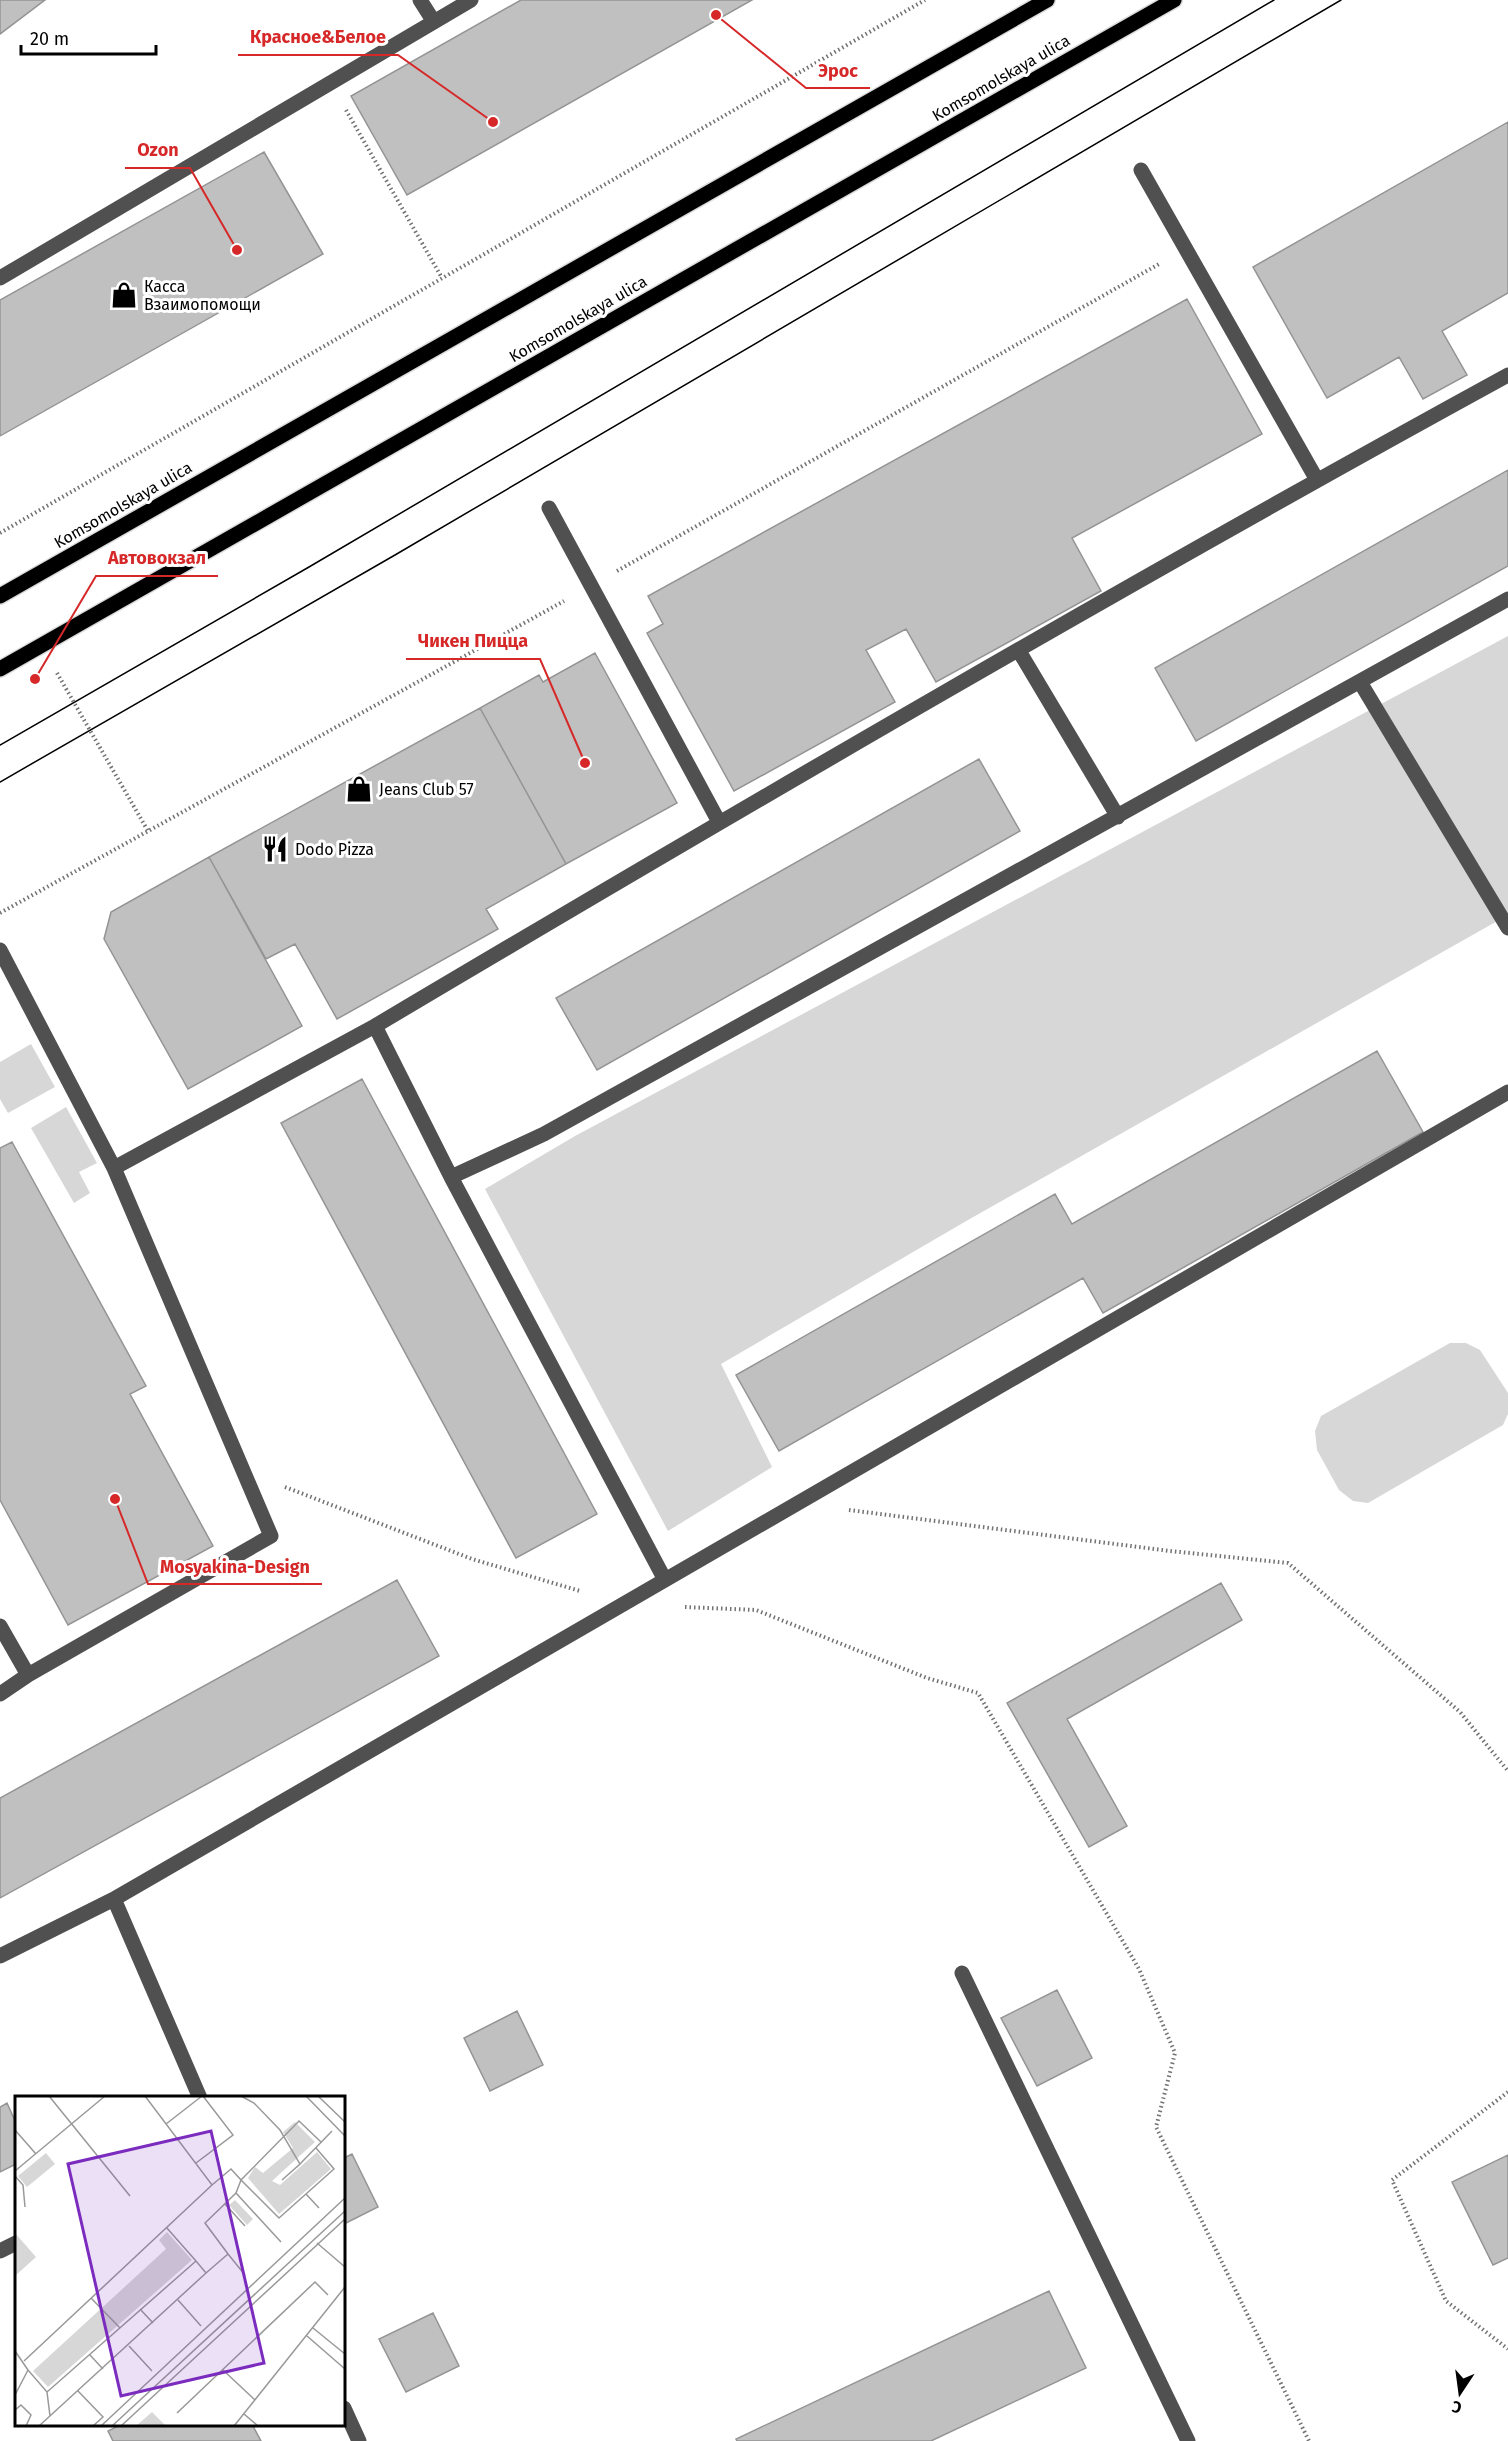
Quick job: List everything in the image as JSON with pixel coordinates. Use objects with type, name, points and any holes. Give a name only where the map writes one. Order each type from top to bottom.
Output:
[{"type":"main road","name":"Komsomolskaya ulica","points":[[0,596],[1047,0]]},
{"type":"main road","name":"Komsomolskaya ulica","points":[[0,669],[1174,0]]},
{"type":"street","points":[[420,0],[434,22]]},
{"type":"street","points":[[0,278],[471,0]]},
{"type":"street","points":[[1141,170],[1317,480]]},
{"type":"street","points":[[114,1168],[375,1026],[719,822],[1317,480],[1508,375]]},
{"type":"street","points":[[549,507],[719,822]]},
{"type":"street","points":[[451,1177],[544,1134],[1508,599]]},
{"type":"street","points":[[1018,651],[1118,817]]},
{"type":"street","points":[[1360,682],[1508,928]]},
{"type":"street","points":[[0,950],[114,1168],[271,1536],[28,1675],[0,1694]]},
{"type":"street","points":[[375,1026],[451,1177],[665,1580]]},
{"type":"street","points":[[0,1956],[114,1899],[1508,1092]]},
{"type":"street","points":[[0,1626],[28,1675]]},
{"type":"street","points":[[114,1899],[200,2096]]},
{"type":"street","points":[[962,1973],[1188,2441]]},
{"type":"street","points":[[0,2251],[15,2244]]},
{"type":"street","points":[[345,2410],[359,2441]]},
{"type":"path","points":[[0,533],[925,0]]},
{"type":"path","points":[[331,83],[442,278]]},
{"type":"path","points":[[0,913],[591,586],[1185,249]]},
{"type":"path","points":[[41,645],[148,831]]},
{"type":"path","points":[[243,1472],[472,1559],[624,1605]]},
{"type":"path","points":[[797,1504],[1170,1551],[1288,1563],[1460,1712],[1508,1771]]},
{"type":"path","points":[[684,1607],[756,1610],[927,1678],[978,1693],[1139,1969],[1175,2053],[1156,2127],[1310,2441]]},
{"type":"path","points":[[1508,2092],[1392,2180],[1446,2301],[1508,2349]]},
{"type":"shaded area","points":[[1508,636],[1508,915],[968,1220],[721,1364],[772,1467],[668,1531],[485,1189],[575,1136]]},
{"type":"shaded area","points":[[31,1044],[55,1087],[8,1113],[0,1099],[0,1062]]},
{"type":"shaded area","points":[[66,1107],[97,1163],[79,1172],[90,1193],[74,1203],[31,1128]]},
{"type":"shaded area","points":[[1450,1343],[1466,1343],[1480,1350],[1508,1393],[1508,1414],[1503,1425],[1368,1503],[1353,1501],[1339,1490],[1317,1450],[1315,1431],[1321,1416]]},
{"type":"building","points":[[0,0],[45,0],[0,34]]},
{"type":"building","points":[[521,0],[752,0],[407,195],[351,96]]},
{"type":"building","points":[[1508,122],[1508,293],[1442,331],[1467,375],[1423,399],[1399,357],[1327,398],[1253,267]]},
{"type":"building","points":[[264,152],[323,254],[0,436],[0,300]]},
{"type":"building","points":[[1187,299],[1262,434],[1072,538],[1101,591],[936,682],[906,629],[866,650],[895,702],[734,791],[647,633],[663,624],[648,596]]},
{"type":"building","points":[[1508,470],[1508,566],[1196,741],[1155,668]]},
{"type":"building","points":[[595,653],[677,803],[566,864],[480,708],[539,675],[543,682]]},
{"type":"building","points":[[480,708],[566,864],[486,909],[498,929],[337,1019],[295,944],[266,959],[209,857]]},
{"type":"building","points":[[979,759],[1020,831],[597,1070],[556,998]]},
{"type":"building","points":[[209,857],[302,1026],[188,1089],[104,939],[111,912]]},
{"type":"building","points":[[1377,1051],[1423,1132],[1103,1313],[1083,1278],[779,1451],[736,1375],[1055,1194],[1072,1224]]},
{"type":"building","points":[[362,1079],[597,1514],[516,1558],[281,1123]]},
{"type":"building","points":[[12,1142],[146,1386],[130,1394],[213,1546],[68,1625],[0,1500],[0,1148]]},
{"type":"building","points":[[397,1580],[439,1656],[0,1898],[0,1798]]},
{"type":"building","points":[[1221,1583],[1242,1620],[1067,1719],[1127,1826],[1089,1847],[1007,1703]]},
{"type":"building","points":[[1057,1990],[1092,2058],[1037,2086],[1001,2018]]},
{"type":"building","points":[[517,2011],[543,2065],[490,2091],[464,2038]]},
{"type":"building","points":[[7,2103],[15,2121],[15,2164],[0,2172],[0,2107]]},
{"type":"building","points":[[352,2154],[378,2207],[345,2224],[345,2158]]},
{"type":"building","points":[[1508,2155],[1508,2258],[1493,2265],[1452,2182]]},
{"type":"building","points":[[1049,2291],[1086,2368],[931,2441],[737,2441],[736,2439]]},
{"type":"building","points":[[433,2313],[459,2366],[406,2392],[379,2339]]},
{"type":"building","points":[[118,2426],[253,2426],[261,2441],[113,2441],[108,2431]]},
{"type":"tram line","points":[[0,745],[309,567],[1274,0]]},
{"type":"tram line","points":[[0,782],[395,555],[1341,0]]},
{"type":"place","name":"Эрос","points":[[716,15]]},
{"type":"place","name":"Красное&Белое","points":[[493,122]]},
{"type":"place","name":"Ozon","points":[[237,250]]},
{"type":"place","name":"Касса Взаимопомощи","points":[[124,295]]},
{"type":"place","name":"Автовокзал","points":[[35,679]]},
{"type":"place","name":"Чикен Пицца","points":[[585,763]]},
{"type":"place","name":"Jeans Club 57","points":[[359,789]]},
{"type":"place","name":"Dodo Pizza","points":[[275,849]]},
{"type":"place","name":"Mosyakina-Design","points":[[115,1499]]}]
